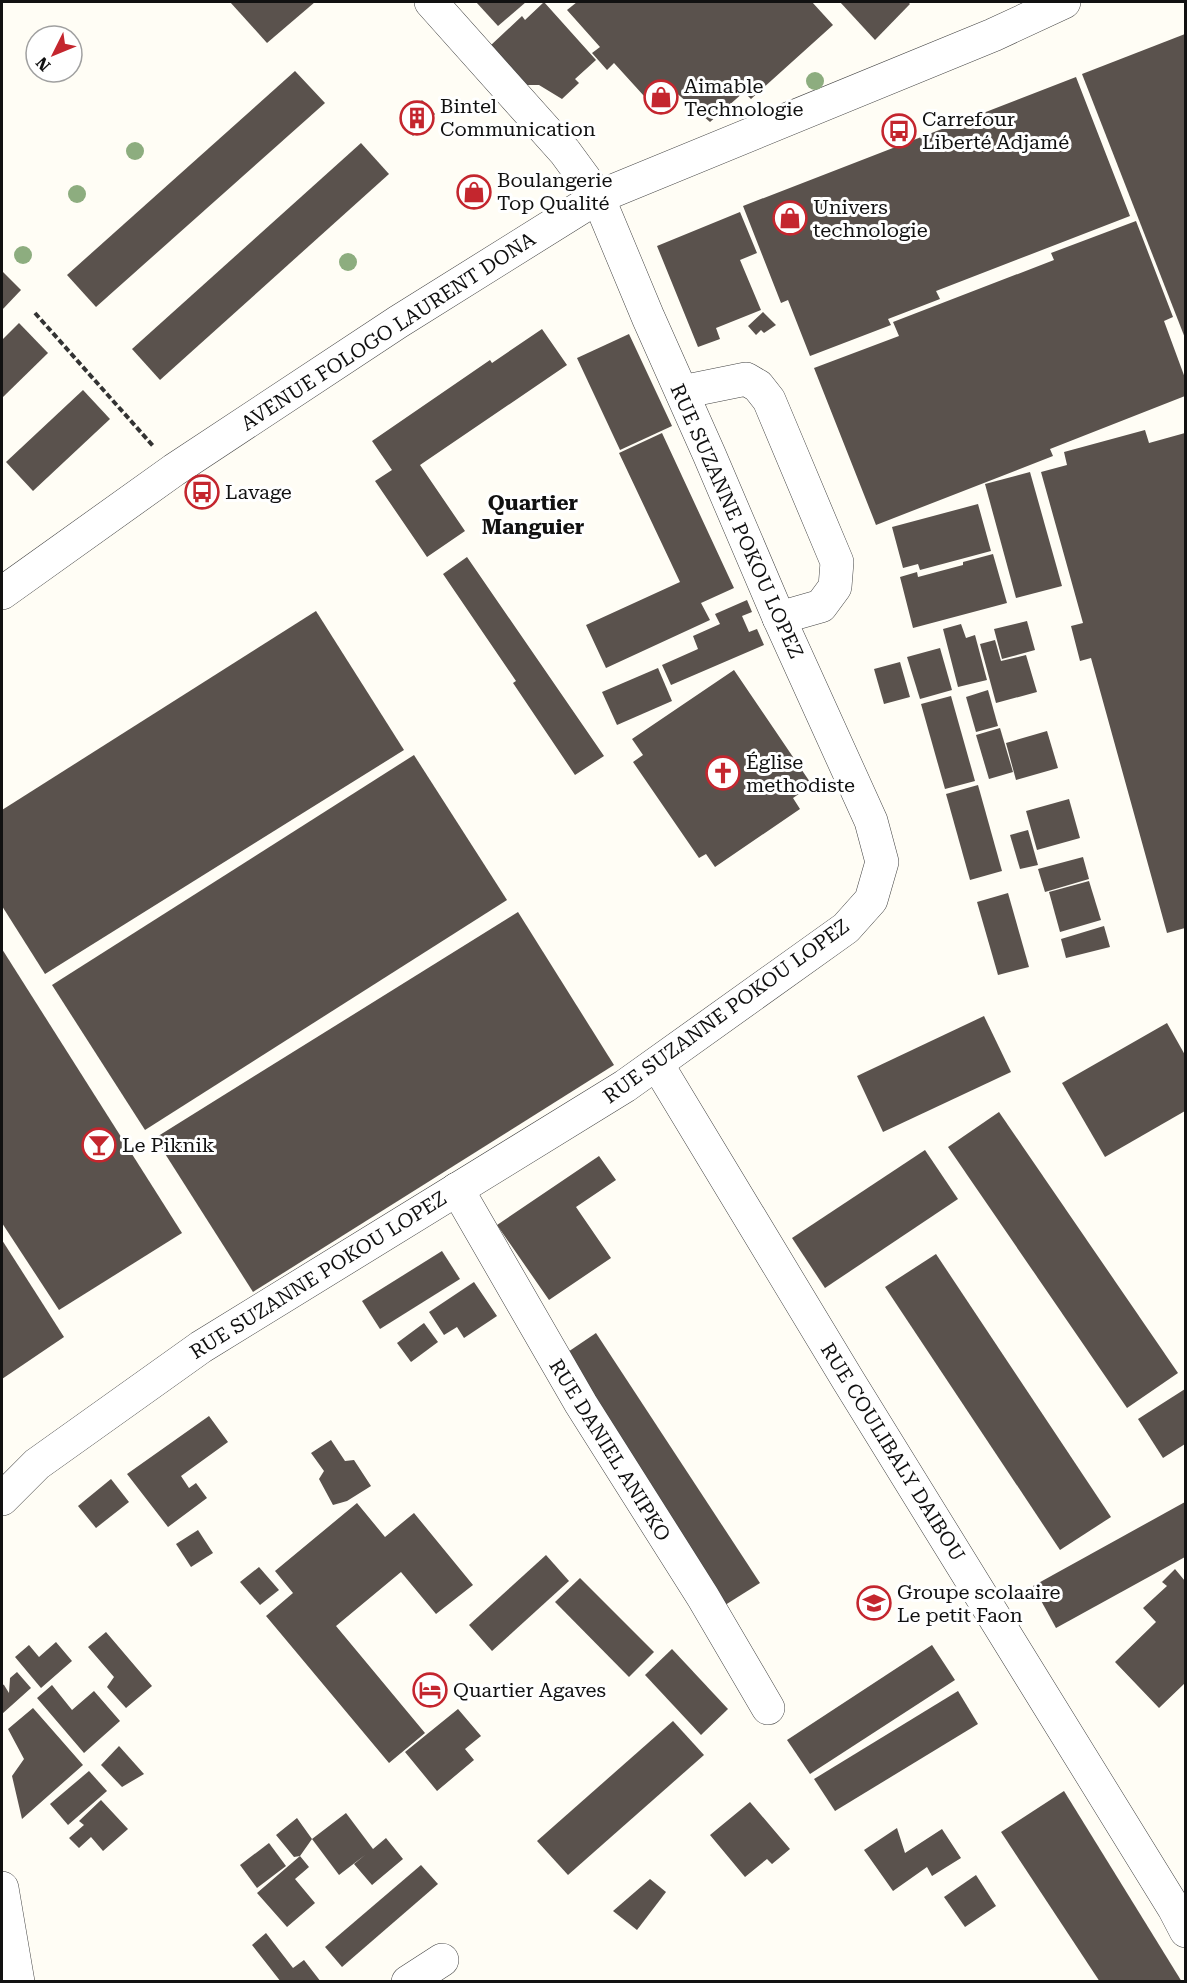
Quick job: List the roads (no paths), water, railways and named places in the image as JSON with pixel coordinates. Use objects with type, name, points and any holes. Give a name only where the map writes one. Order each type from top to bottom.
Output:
[{"type":"street","name":"RUE SUZANNE POKOU LOPEZ","points":[[2,1499],[37,1464],[201,1347],[657,1064],[846,928],[871,900],[882,862],[871,821],[779,618],[598,197],[565,152],[431,2]]},
{"type":"street","name":"AVENUE FOLOGO LAURENT DONA","points":[[2,593],[174,470],[407,316],[598,197],[993,35],[1064,2]]},
{"type":"street","points":[[682,392],[746,379],[758,386],[769,400],[837,562],[835,587],[822,606],[779,618]]},
{"type":"street","name":"RUE COULIBALY DAIBOU","points":[[657,1064],[848,1380],[1174,1908],[1185,1931]]},
{"type":"street","name":"RUE DANIEL ANIPKO","points":[[457,1189],[581,1404],[703,1597],[768,1708]]},
{"type":"street","points":[[2,1888],[18,1982]]},
{"type":"street","points":[[408,1982],[442,1960]]},
{"type":"place","name":"Aimable Technologie","points":[[661,97]]},
{"type":"place","name":"Bintel Communication","points":[[417,118]]},
{"type":"place","name":"Carrefour Liberté Adjamé","points":[[899,131]]},
{"type":"place","name":"Boulangerie Top Qualité","points":[[474,192]]},
{"type":"place","name":"Univers technologie","points":[[790,218]]},
{"type":"place","name":"Lavage","points":[[202,492]]},
{"type":"place","name":"Église methodiste","points":[[723,773]]},
{"type":"place","name":"Le Piknik","points":[[99,1145]]},
{"type":"place","name":"Groupe scolaaire Le petit Faon","points":[[874,1603]]},
{"type":"place","name":"Quartier Agaves","points":[[430,1690]]},
{"type":"district","name":"Quartier Manguier","points":[[533,515]]}]
